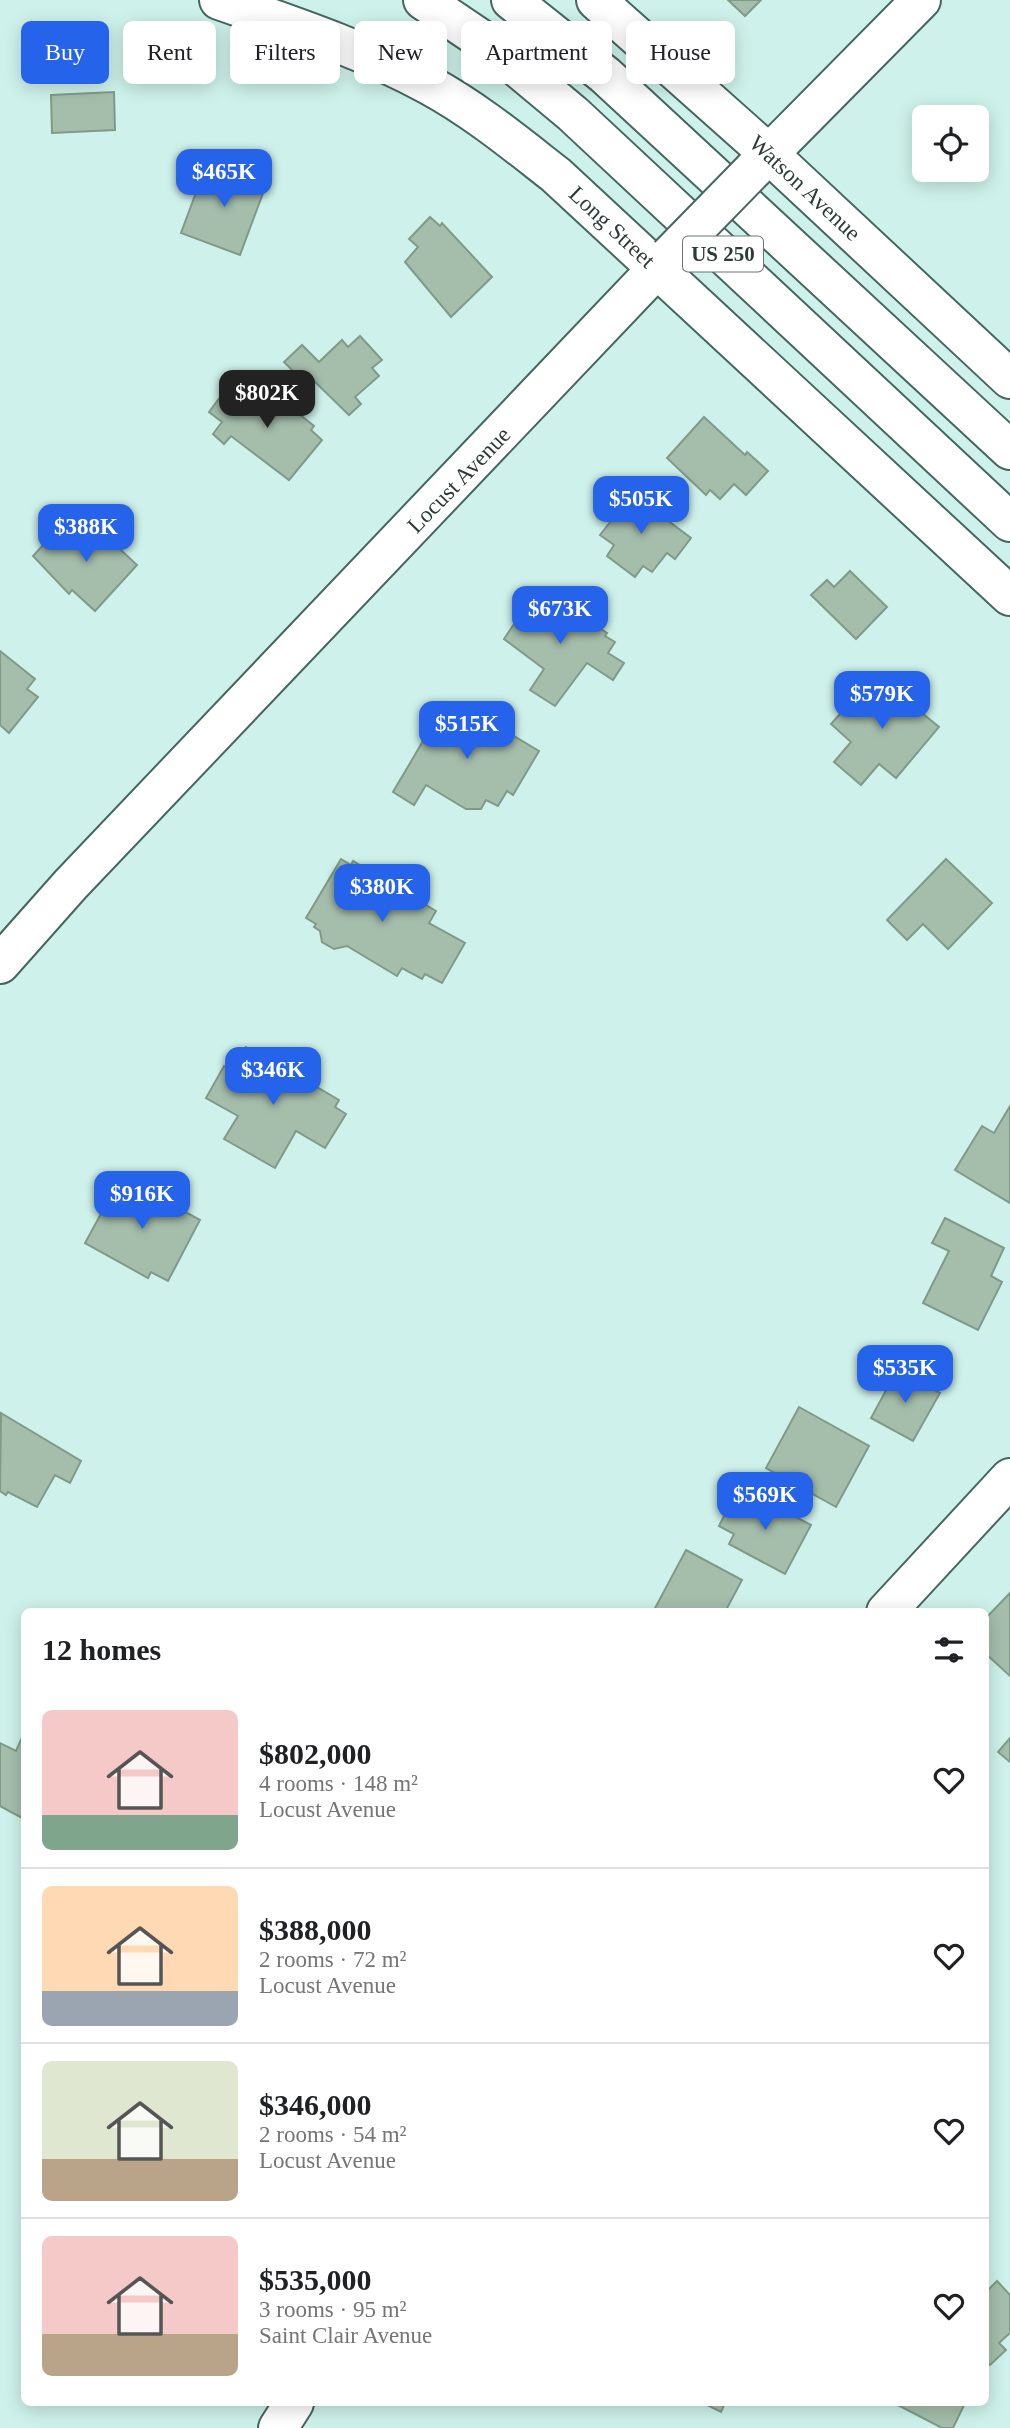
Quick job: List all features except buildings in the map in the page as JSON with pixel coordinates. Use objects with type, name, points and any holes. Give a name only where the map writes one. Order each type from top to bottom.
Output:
[{"type":"main road","name":"Long Street","points":[[219,0],[326,38],[428,85],[488,122],[663,263],[1010,596]]},
{"type":"main road","name":"US 250","points":[[423,0],[494,48],[573,114],[1010,522]]},
{"type":"main road","name":"US 250","points":[[511,0],[605,75],[1010,450]]},
{"type":"main road","name":"Watson Avenue","points":[[596,0],[761,162],[1010,379]]},
{"type":"main road","name":"Locust Avenue","points":[[0,964],[71,884],[663,263],[921,0]]},
{"type":"main road","points":[[890,1608],[1010,1478]]},
{"type":"main road","points":[[278,2428],[292,2406]]}]
